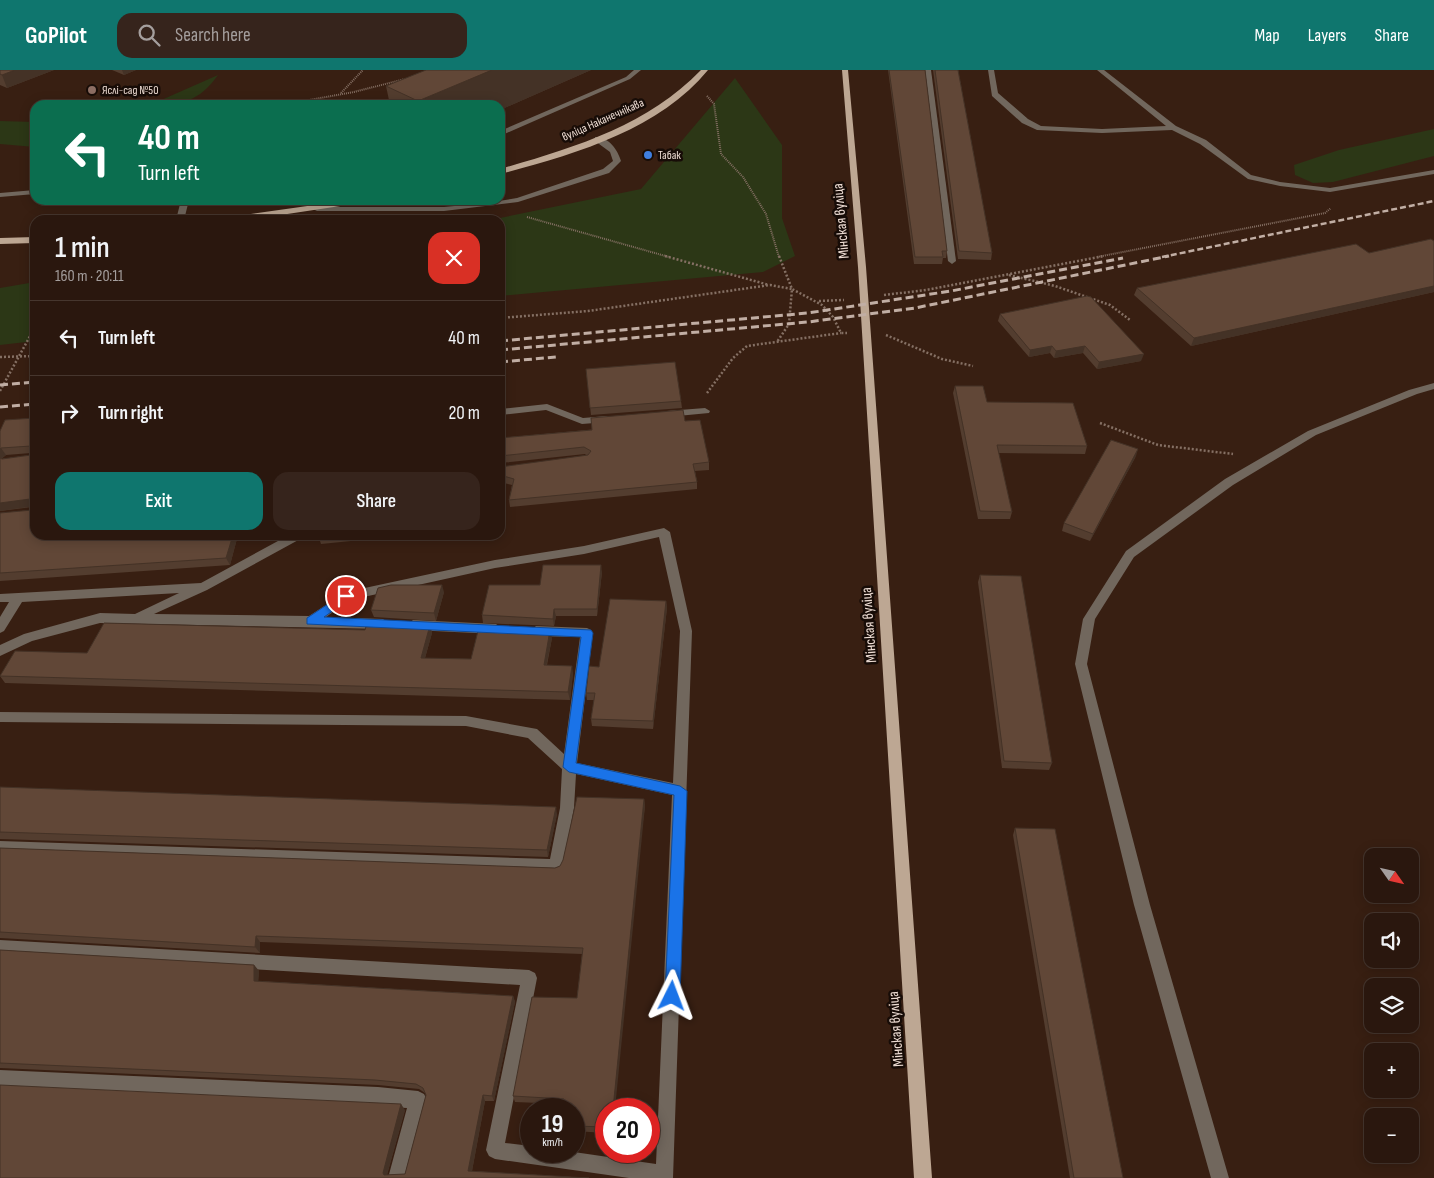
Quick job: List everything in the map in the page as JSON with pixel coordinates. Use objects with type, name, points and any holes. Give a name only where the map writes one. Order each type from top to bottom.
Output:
[{"type":"main road","name":"вуліца Наканечнікава","points":[[505,170],[598,138],[670,103],[695,82],[705,70]]},
{"type":"main road","name":"Мінская вуліца","points":[[845,70],[862,268],[923,1178]]},
{"type":"main road","points":[[270,215],[339,205]]},
{"type":"main road","points":[[0,241],[30,240]]},
{"type":"street","points":[[505,132],[628,78],[638,70]]},
{"type":"street","points":[[928,70],[952,261]]},
{"type":"street","points":[[991,70],[995,94],[1024,121],[1040,128],[1102,131],[1173,128]]},
{"type":"street","points":[[1100,70],[1173,128],[1203,142],[1248,177],[1280,184],[1330,190],[1434,172]]},
{"type":"street","points":[[505,202],[518,200],[606,171],[617,160],[614,151],[598,138]]},
{"type":"street","points":[[0,195],[30,192]]},
{"type":"street","points":[[441,205],[444,209]]},
{"type":"street","points":[[317,209],[444,209],[486,205]]},
{"type":"street","points":[[1220,1178],[1142,905],[1081,664],[1089,620],[1130,554],[1229,482],[1312,433],[1413,392],[1434,386]]},
{"type":"street","points":[[505,412],[547,408],[582,421],[620,418]]},
{"type":"street","points":[[658,415],[705,411]]},
{"type":"street","points":[[0,947],[529,978],[495,1150],[664,1176],[686,631],[664,532],[584,550],[494,564],[346,596],[311,621]]},
{"type":"street","points":[[137,617],[203,587],[289,540]]},
{"type":"street","points":[[0,598],[203,587]]},
{"type":"street","points":[[0,628],[18,598]]},
{"type":"street","points":[[0,651],[28,637],[100,618],[137,617],[311,621],[587,633],[569,767],[567,808],[556,866],[0,848]]},
{"type":"street","points":[[0,717],[466,721],[532,733],[569,767],[680,791]]},
{"type":"street","points":[[0,1079],[378,1096],[418,1100],[397,1178]]},
{"type":"path","points":[[341,93],[363,70]]},
{"type":"path","points":[[309,100],[354,92],[411,78]]},
{"type":"path","points":[[695,82],[714,104],[721,154],[743,178],[766,214],[782,266],[792,289],[789,324],[778,342]]},
{"type":"path","points":[[877,296],[926,290],[1325,213],[1357,186]]},
{"type":"path","points":[[486,205],[770,285],[792,289],[819,301],[848,300]]},
{"type":"path","points":[[1006,274],[1056,286],[1110,306],[1130,320]]},
{"type":"path","points":[[505,318],[588,311],[770,285]]},
{"type":"path","points":[[819,301],[825,310],[836,318],[841,332]]},
{"type":"path","points":[[705,411],[708,390],[733,358],[747,346],[841,332],[851,333]]},
{"type":"path","points":[[880,334],[890,335],[942,359],[973,366]]},
{"type":"path","points":[[0,391],[30,336]]},
{"type":"path","points":[[0,357],[30,356]]},
{"type":"path","points":[[1100,424],[1158,444],[1268,459]]},
{"type":"green space","points":[[218,75],[204,91],[188,100],[161,100]]},
{"type":"green space","points":[[735,78],[782,145],[782,218],[795,256],[763,272],[505,296],[505,217],[641,189]]},
{"type":"green space","points":[[0,121],[30,122],[30,147],[0,144]]},
{"type":"green space","points":[[1434,129],[1434,156],[1333,182],[1313,183],[1295,175],[1294,165],[1339,150]]},
{"type":"green space","points":[[30,283],[30,342],[0,345],[0,288]]},
{"type":"building","points":[[0,70],[15,70],[2,75]]},
{"type":"building","points":[[426,70],[492,70],[420,100],[416,100],[386,86]]},
{"type":"building","points":[[889,70],[925,70],[947,251],[942,251],[943,257],[915,257]]},
{"type":"building","points":[[935,70],[958,70],[992,253],[959,251]]},
{"type":"building","points":[[1431,239],[1434,241],[1434,286],[1194,338],[1137,288],[1356,244],[1369,253]]},
{"type":"building","points":[[1087,296],[1091,297],[1144,354],[1099,362],[1085,346],[1056,351],[1052,346],[1030,350],[1000,314]]},
{"type":"building","points":[[675,362],[681,401],[590,408],[586,369]]},
{"type":"building","points":[[955,386],[983,386],[987,402],[1073,403],[1087,446],[997,445],[1012,512],[980,511]]},
{"type":"building","points":[[683,410],[685,421],[700,420],[709,462],[693,464],[697,482],[509,500],[514,479],[505,476],[505,466],[588,455],[591,451],[584,447],[505,455],[505,438],[592,430],[591,418]]},
{"type":"building","points":[[30,418],[30,446],[0,449],[0,431],[5,420]]},
{"type":"building","points":[[1111,440],[1138,449],[1093,534],[1064,523]]},
{"type":"building","points":[[30,455],[30,499],[0,503],[0,458]]},
{"type":"building","points":[[30,510],[30,540],[231,540],[226,558],[0,573],[0,513]]},
{"type":"building","points":[[543,565],[601,565],[597,609],[554,609],[553,619],[482,615],[489,585],[540,585]]},
{"type":"building","points":[[980,575],[1021,576],[1052,763],[1004,761]]},
{"type":"building","points":[[391,585],[442,585],[434,613],[371,610],[378,588]]},
{"type":"building","points":[[610,599],[666,601],[653,721],[591,719],[595,693],[586,693],[589,666],[599,667]]},
{"type":"building","points":[[104,623],[365,630],[367,623],[430,625],[421,658],[471,659],[479,627],[550,630],[544,665],[572,666],[568,692],[0,676],[15,651],[87,653]]},
{"type":"building","points":[[0,787],[556,807],[547,850],[0,832]]},
{"type":"building","points":[[577,797],[644,799],[614,1098],[595,1098],[595,1127],[585,1126],[585,1098],[513,1096],[532,997],[577,998],[583,948],[256,936],[255,947],[0,932],[0,848],[555,868],[560,866]]},
{"type":"building","points":[[1015,828],[1055,829],[1123,1178],[1074,1178]]},
{"type":"building","points":[[0,950],[254,965],[254,981],[513,996],[492,1096],[483,1095],[468,1171],[589,1178],[0,1178],[0,1085],[401,1104],[384,1175],[405,1174],[426,1095],[423,1088],[416,1084],[375,1080],[0,1063]]},
{"type":"railway","points":[[1162,257],[1434,201]]},
{"type":"railway","points":[[505,350],[808,322],[915,308],[1169,256]]},
{"type":"railway","points":[[505,341],[808,313],[951,291],[1123,258]]},
{"type":"railway","points":[[505,362],[556,357]]},
{"type":"railway","points":[[0,385],[30,382]]},
{"type":"railway","points":[[0,407],[30,404]]},
{"type":"place","name":"Яслі-сад №50","points":[[92,90]]},
{"type":"place","name":"Табак","points":[[648,155]]},
{"type":"route","points":[[346,596],[311,621],[587,633],[569,767],[680,791],[672,996]]}]
